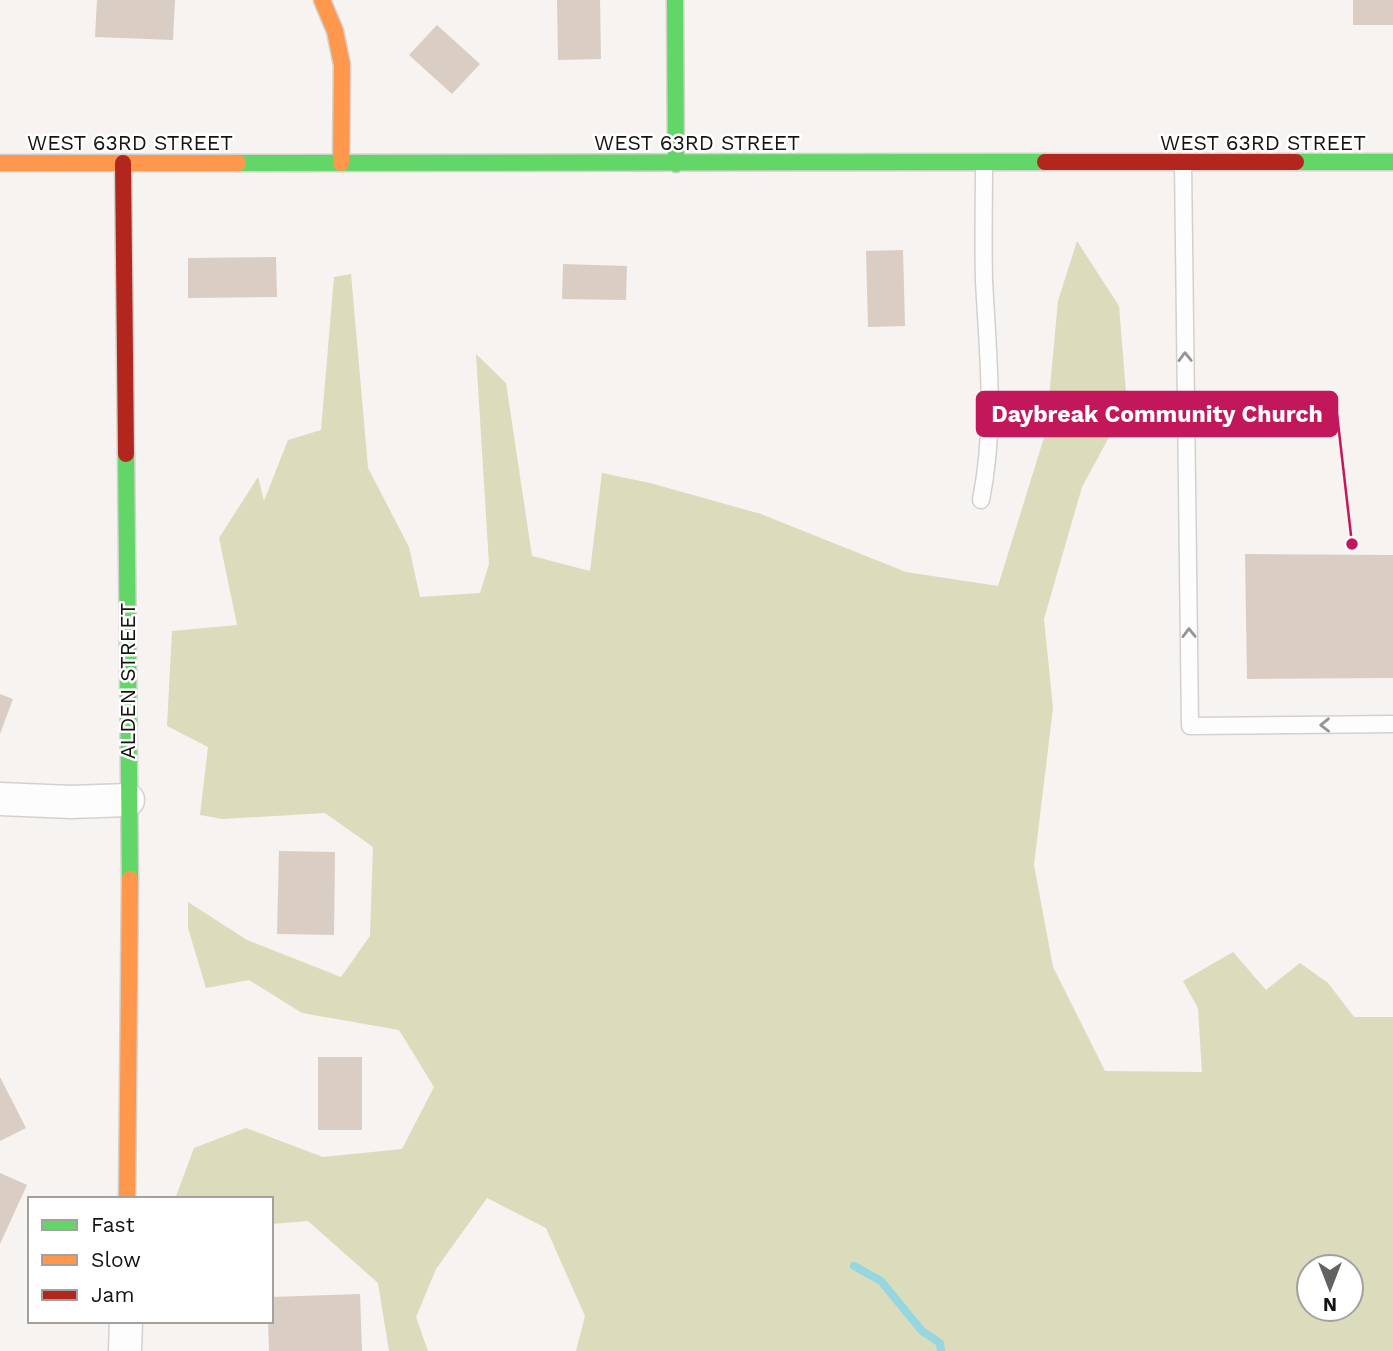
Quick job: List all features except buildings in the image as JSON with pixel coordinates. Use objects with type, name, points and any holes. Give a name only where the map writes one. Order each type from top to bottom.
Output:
[{"type":"street","points":[[322,0],[335,31],[342,65],[341,163]]},
{"type":"street","points":[[675,0],[676,164]]},
{"type":"street","name":"WEST 63RD STREET","points":[[0,163],[1393,162]]},
{"type":"street","name":"ALDEN STREET","points":[[123,163],[130,910],[127,1197]]},
{"type":"street","points":[[0,799],[71,802],[128,800]]},
{"type":"street","points":[[125,1351],[126,1323]]},
{"type":"lane","points":[[981,500],[988,469],[991,380],[984,280],[984,163]]},
{"type":"lane","points":[[1183,163],[1190,726],[1393,724]]},
{"type":"green space","points":[[1077,241],[1119,306],[1127,404],[1082,487],[1044,619],[1053,708],[1034,865],[1053,967],[1105,1071],[1202,1072],[1198,1008],[1183,981],[1233,952],[1266,990],[1300,963],[1328,983],[1354,1017],[1393,1017],[1393,1351],[576,1351],[585,1316],[546,1228],[487,1198],[436,1269],[416,1317],[428,1351],[389,1351],[378,1283],[308,1221],[273,1224],[273,1197],[176,1197],[194,1148],[246,1128],[323,1157],[402,1149],[434,1087],[399,1030],[302,1013],[249,980],[206,988],[188,928],[188,902],[247,940],[341,977],[370,936],[373,847],[325,813],[222,819],[200,815],[208,747],[167,726],[172,631],[237,625],[219,538],[258,477],[264,501],[288,440],[321,430],[334,277],[351,274],[368,468],[409,547],[420,597],[480,593],[489,564],[476,354],[506,383],[532,556],[590,571],[602,473],[650,483],[761,514],[906,572],[998,586],[1046,431],[1058,301]]},
{"type":"waterway","points":[[854,1266],[881,1281],[922,1331],[940,1343],[941,1351]]},
{"type":"traffic: fast","points":[[675,0],[676,164]]},
{"type":"traffic: fast","points":[[238,163],[1045,162]]},
{"type":"traffic: fast","points":[[1296,162],[1393,162]]},
{"type":"traffic: fast","points":[[126,454],[130,879]]},
{"type":"traffic: slow","points":[[322,0],[335,31],[342,65],[341,163]]},
{"type":"traffic: slow","points":[[0,163],[238,163]]},
{"type":"traffic: slow","points":[[127,1197],[130,879]]},
{"type":"traffic: jam","points":[[1045,162],[1296,162]]},
{"type":"traffic: jam","points":[[123,163],[126,454]]},
{"type":"place","name":"Daybreak Community Church","points":[[1352,544]]}]
